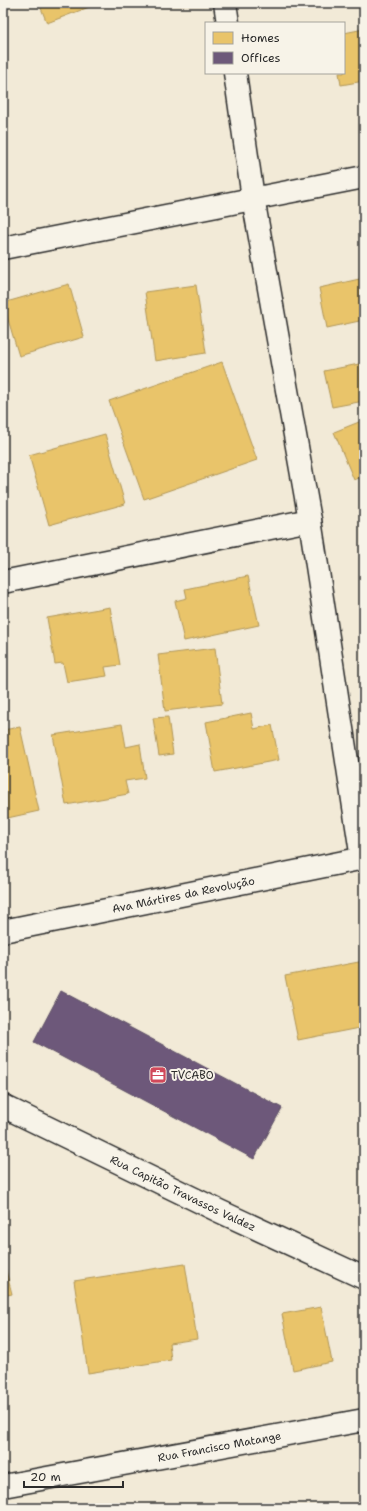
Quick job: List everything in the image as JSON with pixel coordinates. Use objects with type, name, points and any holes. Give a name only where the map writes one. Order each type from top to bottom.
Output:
[{"type":"street","points":[[225,3],[228,22]]},
{"type":"street","points":[[235,74],[253,198],[310,520],[363,858]]},
{"type":"street","points":[[3,248],[364,177]]},
{"type":"street","points":[[3,582],[310,520]]},
{"type":"street","name":"Ava Mártires da Revolução","points":[[3,931],[363,858]]},
{"type":"street","name":"Rua Capitão Travassos Valdez","points":[[3,1106],[219,1212],[364,1278]]},
{"type":"street","name":"Rua Francisco Matange","points":[[3,1486],[364,1420]]},
{"type":"building: Homes","points":[[39,3],[97,3],[97,4],[47,23]]},
{"type":"building: Homes","points":[[364,29],[364,81],[341,85],[339,74],[345,74],[345,33]]},
{"type":"building: Homes","points":[[364,278],[364,320],[327,328],[319,288]]},
{"type":"building: Homes","points":[[69,284],[84,337],[19,356],[3,303]]},
{"type":"building: Homes","points":[[196,285],[206,353],[155,361],[145,292]]},
{"type":"building: Homes","points":[[222,362],[257,460],[144,499],[109,401]]},
{"type":"building: Homes","points":[[364,363],[364,401],[332,407],[324,371]]},
{"type":"building: Homes","points":[[364,420],[364,476],[354,480],[334,432]]},
{"type":"building: Homes","points":[[105,434],[125,504],[49,525],[29,455]]},
{"type":"building: Homes","points":[[248,576],[259,625],[184,641],[175,601],[187,598],[185,589]]},
{"type":"building: Homes","points":[[110,607],[120,665],[105,667],[107,676],[67,682],[63,663],[55,664],[47,618]]},
{"type":"building: Homes","points":[[215,648],[222,704],[165,711],[158,655]]},
{"type":"building: Homes","points":[[251,713],[254,729],[272,725],[279,760],[215,772],[206,722]]},
{"type":"building: Homes","points":[[168,717],[173,754],[159,756],[153,718]]},
{"type":"building: Homes","points":[[122,724],[126,747],[140,744],[145,778],[125,781],[128,794],[66,805],[53,735]]},
{"type":"building: Homes","points":[[20,727],[39,811],[3,819],[3,730]]},
{"type":"building: Homes","points":[[364,961],[364,1027],[298,1040],[285,976]]},
{"type":"building: Homes","points":[[3,1259],[12,1294],[3,1296]]},
{"type":"building: Homes","points":[[185,1264],[197,1339],[169,1343],[171,1360],[88,1373],[74,1281]]},
{"type":"building: Homes","points":[[321,1307],[332,1362],[293,1370],[282,1314]]},
{"type":"building: Offices","name":"TVCABO","points":[[61,991],[282,1108],[254,1159],[34,1042]]},
{"type":"place","name":"TVCABO","points":[[158,1075]]}]
